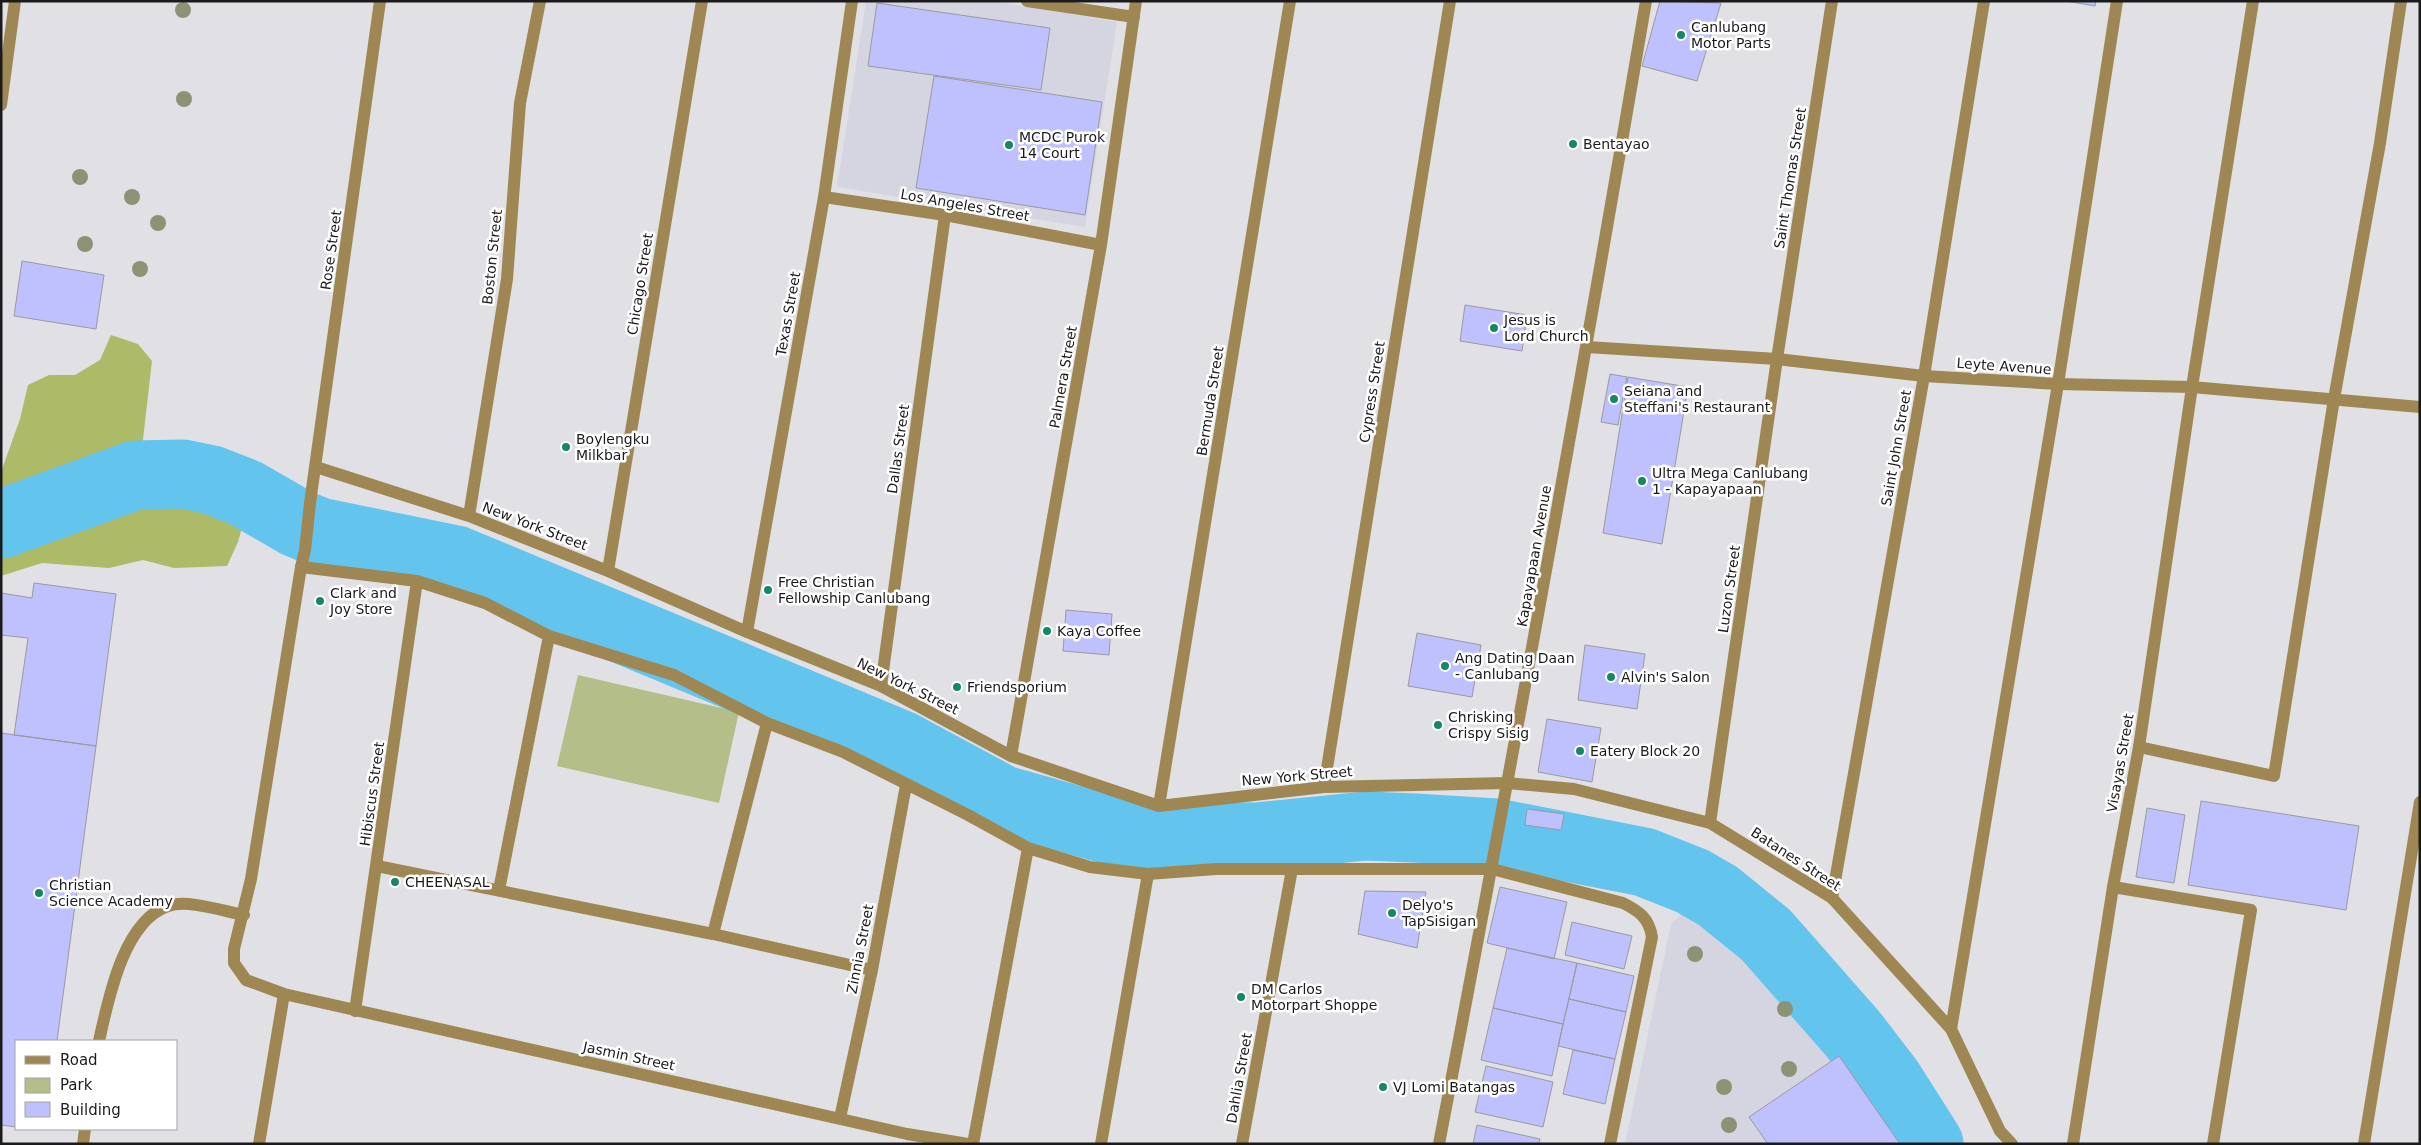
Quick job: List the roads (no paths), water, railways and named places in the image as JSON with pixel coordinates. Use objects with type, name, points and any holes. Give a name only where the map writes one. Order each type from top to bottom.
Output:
[{"type":"street","points":[[1,105],[15,1]]},
{"type":"street","name":"Rose Street","points":[[244,915],[305,550],[380,1]]},
{"type":"street","name":"Boston Street","points":[[469,516],[507,279],[520,103],[540,1]]},
{"type":"street","name":"Chicago Street","points":[[608,571],[702,1]]},
{"type":"street","name":"Texas Street","points":[[747,632],[824,197],[852,1]]},
{"type":"street","points":[[1027,1],[1134,17]]},
{"type":"street","name":"Palmera Street","points":[[1011,756],[1102,245],[1136,1]]},
{"type":"street","name":"Bermuda Street","points":[[1159,806],[1290,1]]},
{"type":"street","name":"Cypress Street","points":[[1324,787],[1450,1]]},
{"type":"street","name":"Kapayapaan Avenue","points":[[1439,1144],[1502,818],[1587,347],[1646,1]]},
{"type":"street","name":"Saint Thomas Street","points":[[1777,359],[1832,1]]},
{"type":"street","name":"Saint John Street","points":[[1832,898],[1924,376],[1984,1]]},
{"type":"street","points":[[1951,1029],[2058,384],[2117,1]]},
{"type":"street","name":"Visayas Street","points":[[2073,1144],[2113,887],[2139,747],[2192,387],[2253,1]]},
{"type":"street","points":[[2139,747],[2274,776],[2334,399],[2380,143],[2401,1]]},
{"type":"street","name":"Los Angeles Street","points":[[824,197],[945,215],[1102,245]]},
{"type":"street","name":"Dallas Street","points":[[881,686],[945,215]]},
{"type":"street","name":"Leyte Avenue","points":[[1587,347],[1777,359],[1924,376],[2058,384],[2192,387],[2420,407]]},
{"type":"street","name":"Luzon Street","points":[[1710,823],[1777,359]]},
{"type":"street","name":"New York Street","points":[[316,467],[469,516],[608,571],[747,632],[881,686],[1011,756],[1159,806],[1324,787],[1508,782]]},
{"type":"street","points":[[301,567],[417,581],[485,603],[549,636],[674,676],[767,723],[844,752],[968,815],[1028,848],[1090,867],[1148,874],[1216,869],[1492,869],[1623,903],[1637,910],[1650,927],[1650,950],[1610,1144]]},
{"type":"street","name":"Hibiscus Street","points":[[354,1011],[417,581]]},
{"type":"street","points":[[499,890],[549,636]]},
{"type":"street","points":[[713,934],[767,723]]},
{"type":"street","name":"Batanes Street","points":[[1508,782],[1574,789],[1710,823],[1832,898],[1951,1029],[2000,1131],[2012,1144]]},
{"type":"street","name":"Zinnia Street","points":[[840,1118],[872,970],[906,784]]},
{"type":"street","points":[[2364,1144],[2420,802]]},
{"type":"street","points":[[973,1144],[1028,848]]},
{"type":"street","points":[[376,866],[713,934],[872,970]]},
{"type":"street","name":"Dahlia Street","points":[[1242,1144],[1292,869]]},
{"type":"street","points":[[1100,1144],[1148,874]]},
{"type":"street","points":[[2113,887],[2251,910],[2213,1144]]},
{"type":"street","points":[[99,1040],[116,974],[124,953],[143,925],[156,912],[168,906],[183,904],[244,915]]},
{"type":"street","name":"Jasmin Street","points":[[244,915],[234,949],[236,968],[246,980],[284,994],[840,1118],[906,1139],[968,1144]]},
{"type":"street","points":[[259,1144],[284,994]]},
{"type":"street","points":[[83,1144],[85,1130]]},
{"type":"waterway","points":[[1,524],[136,475],[183,474],[212,480],[245,493],[297,523],[319,532],[456,560],[899,744],[1003,800],[1132,836],[1256,837],[1366,826],[1415,828],[1496,833],[1644,862],[1692,881],[1718,896],[1766,935],[1853,1034],[1889,1081],[1929,1144]]},
{"type":"place","name":"Canlubang Motor Parts","points":[[1681,35]]},
{"type":"place","name":"Bentayao","points":[[1573,144]]},
{"type":"place","name":"MCDC Purok 14 Court","points":[[1009,145]]},
{"type":"place","name":"Jesus is Lord Church","points":[[1494,328]]},
{"type":"place","name":"Seiana and Steffani's Restaurant","points":[[1614,399]]},
{"type":"place","name":"Boylengku Milkbar","points":[[566,447]]},
{"type":"place","name":"Ultra Mega Canlubang 1 - Kapayapaan","points":[[1642,481]]},
{"type":"place","name":"Free Christian Fellowship Canlubang","points":[[768,590]]},
{"type":"place","name":"Clark and Joy Store","points":[[320,601]]},
{"type":"place","name":"Kaya Coffee","points":[[1047,631]]},
{"type":"place","name":"Ang Dating Daan - Canlubang","points":[[1445,666]]},
{"type":"place","name":"Alvin's Salon","points":[[1611,677]]},
{"type":"place","name":"Friendsporium","points":[[957,687]]},
{"type":"place","name":"Chrisking Crispy Sisig","points":[[1438,725]]},
{"type":"place","name":"Eatery Block 20","points":[[1580,751]]},
{"type":"place","name":"CHEENASAL","points":[[395,882]]},
{"type":"place","name":"Christian Science Academy","points":[[39,893]]},
{"type":"place","name":"Delyo's TapSisigan","points":[[1392,913]]},
{"type":"place","name":"DM Carlos Motorpart Shoppe","points":[[1241,997]]},
{"type":"place","name":"VJ Lomi Batangas","points":[[1383,1087]]}]
